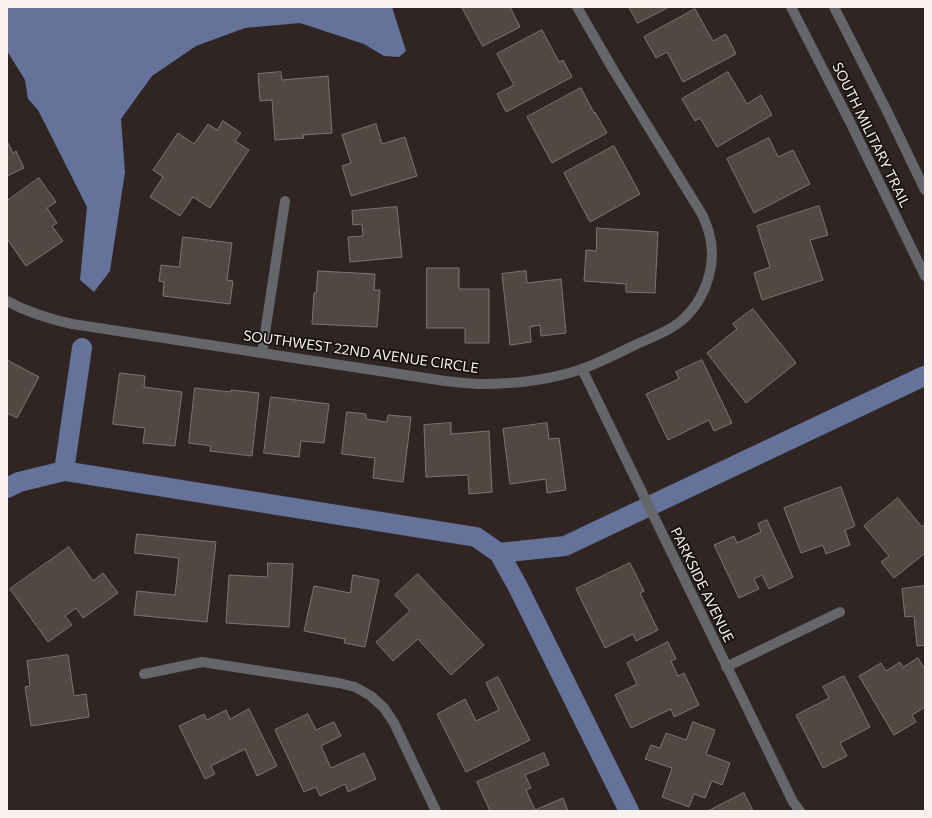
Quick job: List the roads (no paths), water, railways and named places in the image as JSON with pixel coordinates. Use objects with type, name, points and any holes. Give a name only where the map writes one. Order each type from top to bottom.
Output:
[{"type":"street","name":"SOUTHWEST 22ND AVENUE CIRCLE","points":[[7,301],[32,313],[52,320],[72,324],[445,381],[480,384],[516,383],[551,377],[582,369],[664,331],[680,321],[694,307],[704,291],[710,273],[712,254],[710,234],[703,216],[614,71],[577,7]]},
{"type":"street","name":"SOUTH MILITARY TRAIL","points":[[791,7],[851,124],[925,276]]},
{"type":"street","name":"SOUTH MILITARY TRAIL","points":[[834,7],[925,190]]},
{"type":"street","points":[[262,353],[285,201]]},
{"type":"street","name":"PARKSIDE AVENUE","points":[[582,369],[792,802],[800,811]]},
{"type":"street","points":[[726,667],[840,612]]},
{"type":"street","points":[[144,674],[202,662],[339,683],[355,687],[371,696],[384,708],[394,723],[436,811]]},
{"type":"water","points":[[7,7],[392,7],[406,51],[399,57],[384,56],[364,44],[300,23],[245,28],[196,46],[152,76],[121,119],[125,172],[110,271],[94,292],[80,280],[87,207],[38,110],[28,99],[25,80],[7,51]]},
{"type":"waterway","points":[[64,471],[82,348]]},
{"type":"waterway","points":[[499,553],[565,546],[924,376]]},
{"type":"waterway","points":[[7,488],[19,482],[64,471],[476,537],[499,553],[517,585],[629,811]]}]
